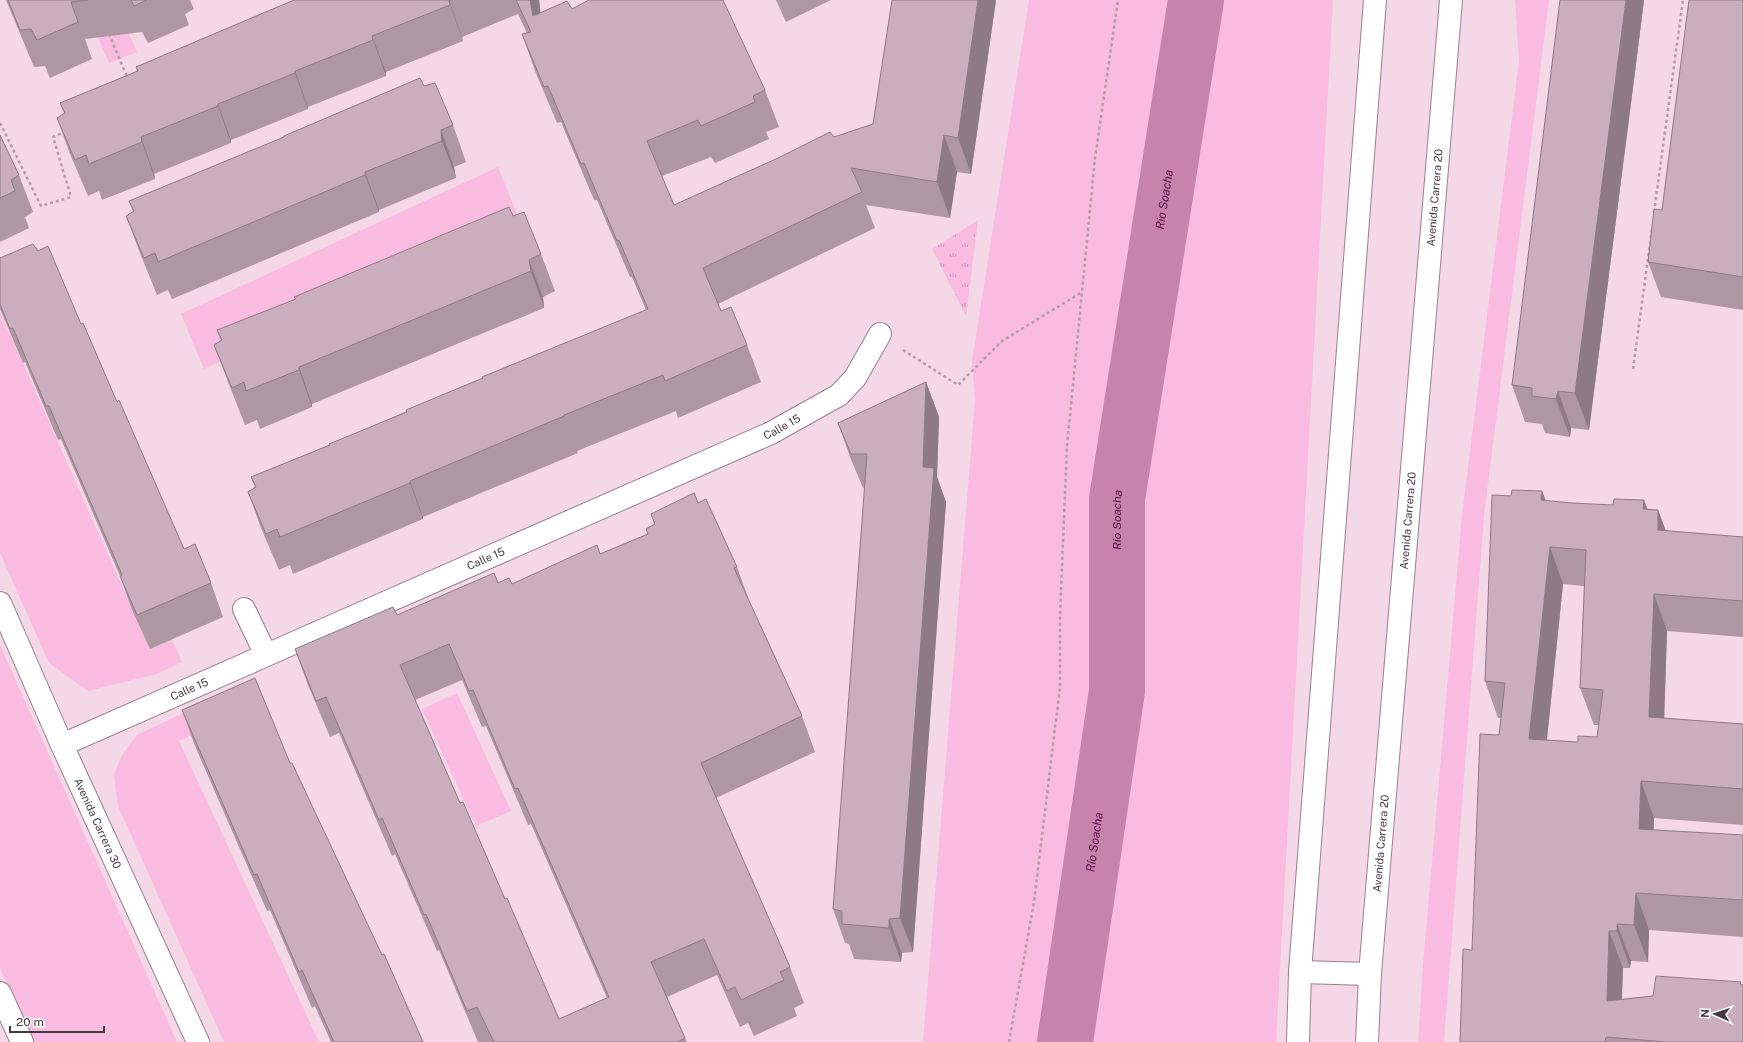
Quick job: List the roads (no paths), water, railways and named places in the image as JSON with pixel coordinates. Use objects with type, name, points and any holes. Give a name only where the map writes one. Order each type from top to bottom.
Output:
[{"type":"street","points":[[1298,1042],[1300,972],[1375,0]]},
{"type":"street","name":"Avenida Carrera 20","points":[[1367,1042],[1370,974],[1451,0]]},
{"type":"street","name":"Calle 15","points":[[62,745],[771,433],[839,395],[855,378],[880,334]]},
{"type":"street","name":"Avenida Carrera 30","points":[[0,603],[62,745],[198,1042]]},
{"type":"street","points":[[244,609],[266,655]]},
{"type":"street","points":[[1300,972],[1370,974]]},
{"type":"street","points":[[0,993],[22,1042]]},
{"type":"waterway","name":"Río Soacha","points":[[1065,1042],[1117,691],[1117,499],[1196,0]]}]
